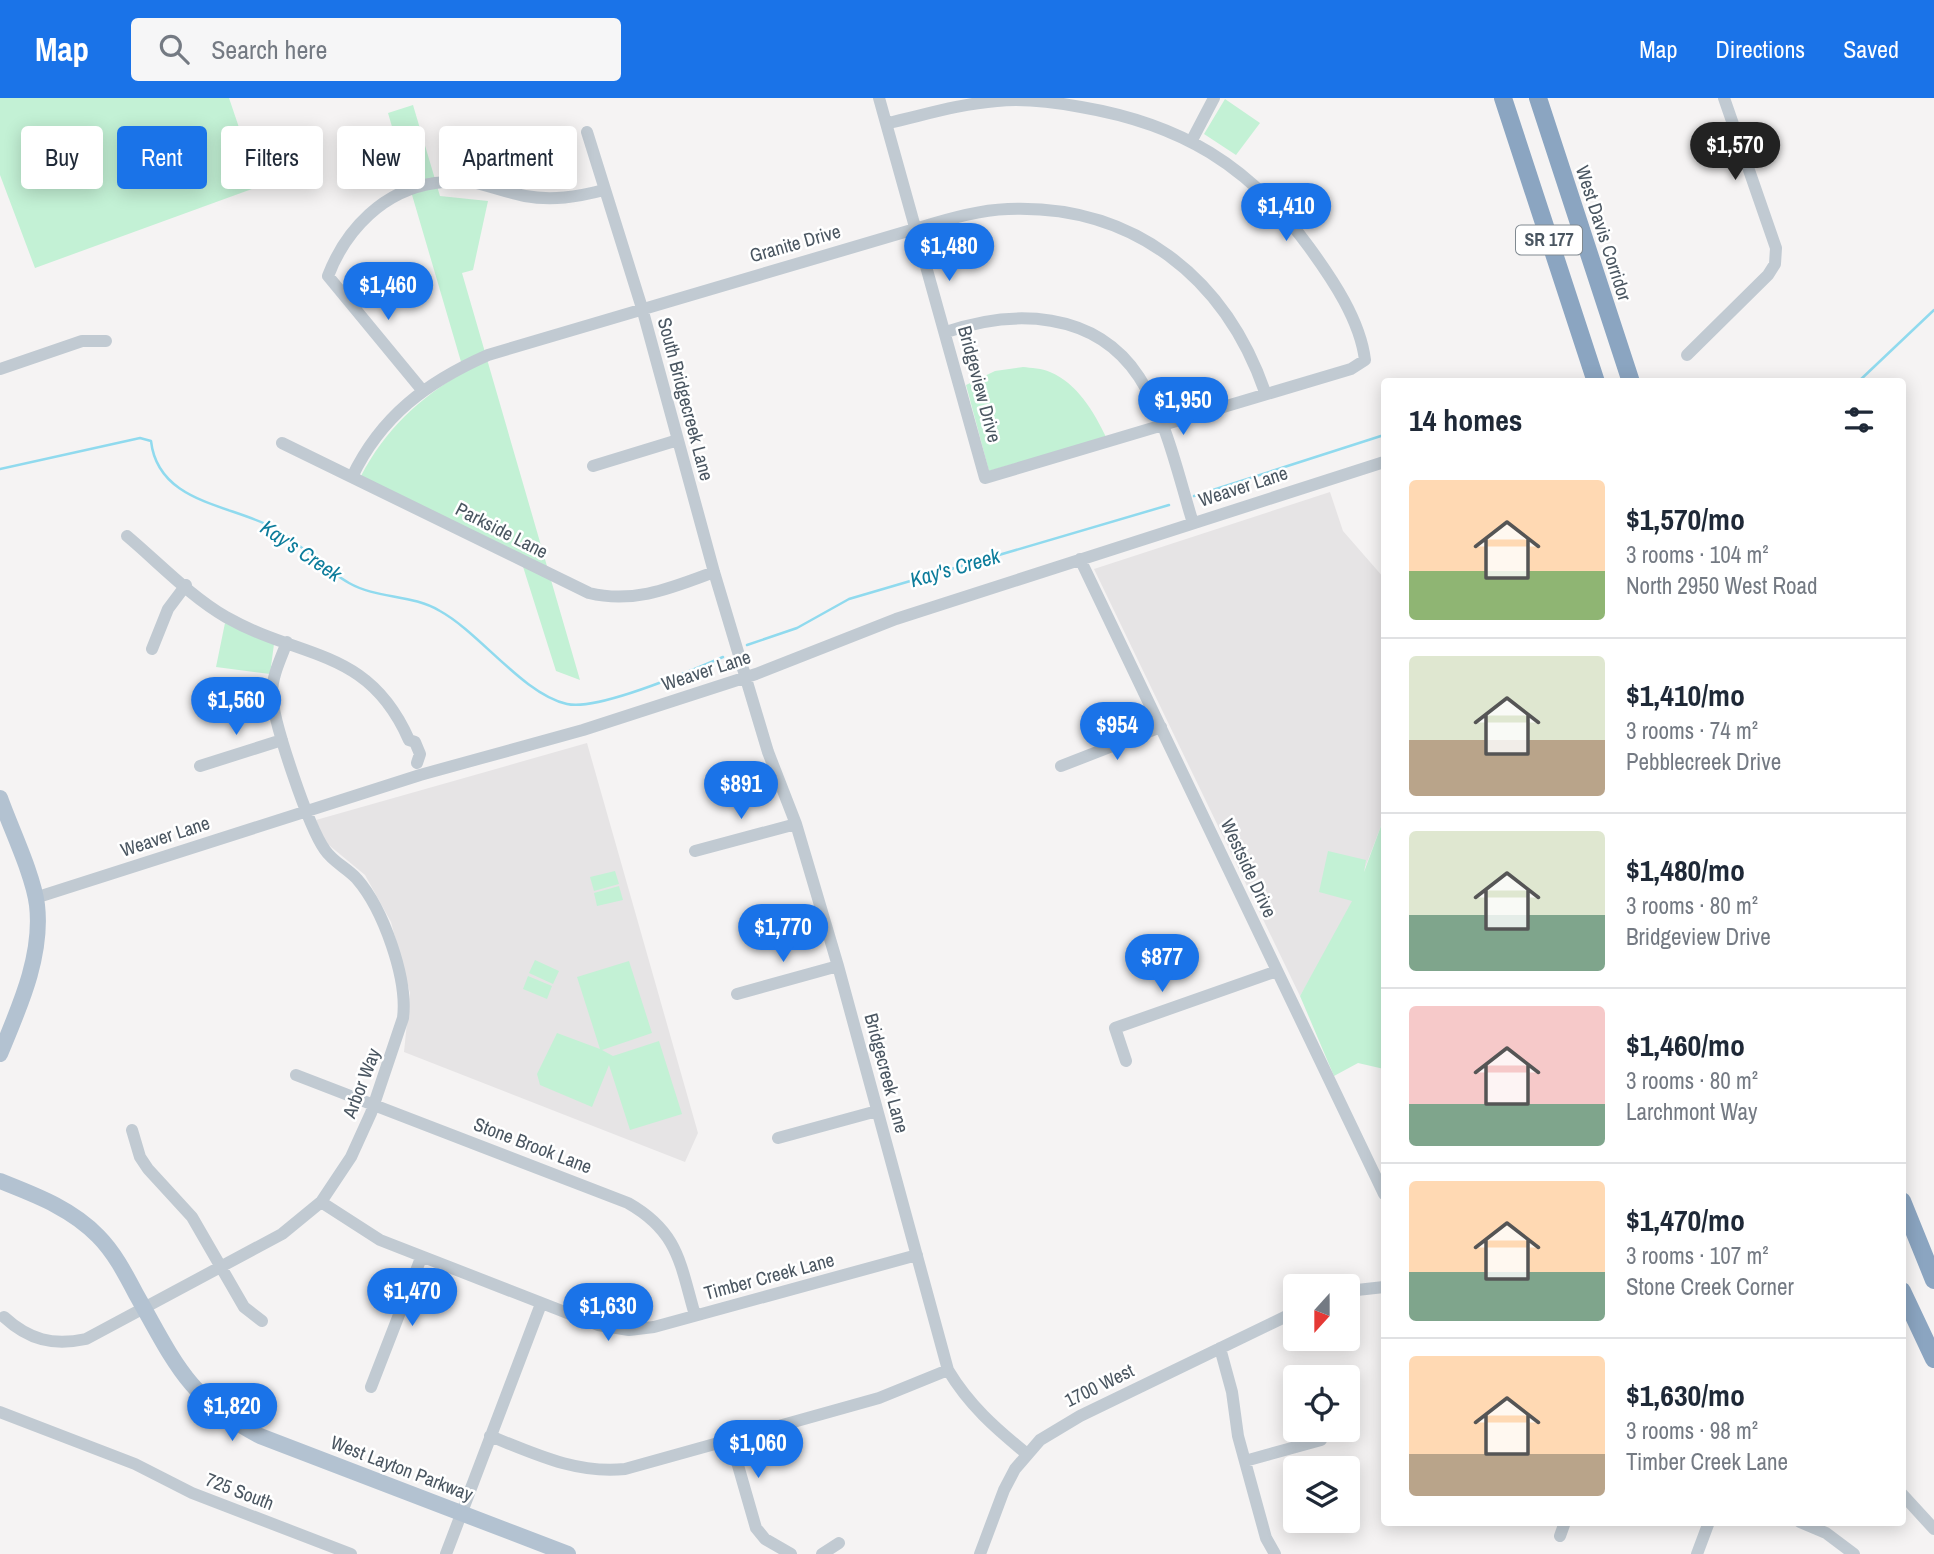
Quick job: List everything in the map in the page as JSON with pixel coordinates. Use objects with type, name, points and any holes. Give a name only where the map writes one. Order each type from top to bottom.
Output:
[{"type":"highway","name":"SR 177","points":[[1503,98],[1595,378]]},
{"type":"highway","name":"West Davis Corridor","points":[[1538,98],[1630,378]]},
{"type":"highway","points":[[1906,1211],[1934,1280]]},
{"type":"highway","points":[[1906,1300],[1934,1359]]},
{"type":"main road","points":[[0,798],[35,898],[37,939],[29,979],[0,1054]]},
{"type":"main road","name":"West Layton Parkway","points":[[0,1181],[41,1197],[74,1215],[98,1235],[117,1259],[180,1370],[200,1396],[225,1418],[260,1436],[568,1554]]},
{"type":"street","name":"Bridgeview Drive","points":[[879,98],[985,478],[1162,427]]},
{"type":"street","points":[[1192,140],[1214,98]]},
{"type":"street","points":[[1686,355],[1768,275],[1776,259],[1776,248],[1724,98]]},
{"type":"street","points":[[888,123],[942,109],[998,100],[1050,101],[1150,123],[1192,140],[1230,164],[1266,195],[1325,269],[1354,322],[1363,343],[1365,360],[1351,369],[1265,393],[1162,427]]},
{"type":"street","name":"South Bridgecreek Lane","points":[[587,132],[642,308],[714,572],[746,677]]},
{"type":"street","points":[[422,390],[328,276],[337,253],[373,211],[413,186],[461,173],[548,199],[575,198],[604,190]]},
{"type":"street","name":"Granite Drive","points":[[352,477],[367,446],[391,417],[422,390],[452,371],[488,355],[916,228],[963,215],[1006,209],[1045,209],[1078,214],[1132,232],[1184,267],[1208,290],[1231,319],[1265,393]]},
{"type":"street","points":[[946,332],[1017,316],[1050,319],[1076,326],[1121,356],[1138,376],[1162,427],[1193,523]]},
{"type":"street","points":[[0,369],[82,341],[106,341]]},
{"type":"street","points":[[593,466],[678,440]]},
{"type":"street","name":"Parkside Lane","points":[[282,443],[589,593],[608,598],[650,595],[714,572]]},
{"type":"street","name":"Weaver Lane","points":[[35,898],[307,810],[418,769],[583,730],[746,677],[896,619],[1381,462]]},
{"type":"street","points":[[127,536],[229,618],[343,664],[365,678],[386,697],[410,740],[406,746],[418,769]]},
{"type":"street","name":"Westside Drive","points":[[1080,559],[1381,1188]]},
{"type":"street","points":[[152,649],[164,616],[186,585]]},
{"type":"street","name":"Arbor Way","points":[[4,1317],[19,1331],[39,1340],[64,1343],[86,1339],[282,1234],[321,1202],[351,1157],[375,1105],[403,1018],[405,1004],[401,982],[381,915],[355,876],[327,854],[316,836],[282,740],[272,692],[287,642]]},
{"type":"street","name":"Bridgecreek Lane","points":[[746,677],[768,752],[796,824],[838,966],[948,1370],[964,1397],[983,1418],[1027,1454]]},
{"type":"street","points":[[1061,766],[1161,727]]},
{"type":"street","points":[[200,766],[282,740]]},
{"type":"street","points":[[695,851],[796,824]]},
{"type":"street","points":[[737,995],[838,966]]},
{"type":"street","points":[[1126,1061],[1115,1028],[1277,971]]},
{"type":"street","name":"Stone Brook Lane","points":[[296,1074],[628,1203],[650,1215],[668,1234],[678,1252],[695,1315]]},
{"type":"street","points":[[778,1138],[877,1111]]},
{"type":"street","points":[[132,1130],[139,1157],[192,1217],[244,1307],[262,1321]]},
{"type":"street","name":"Timber Creek Lane","points":[[321,1202],[363,1231],[421,1258],[597,1325],[629,1330],[695,1315],[917,1255]]},
{"type":"street","points":[[371,1387],[421,1258]]},
{"type":"street","points":[[1360,1290],[1381,1287]]},
{"type":"street","points":[[446,1554],[541,1304]]},
{"type":"street","name":"1700 West","points":[[980,1554],[1004,1490],[1027,1454],[1054,1430],[1283,1318]]},
{"type":"street","points":[[1220,1348],[1232,1392],[1236,1430],[1266,1538],[1275,1554]]},
{"type":"street","points":[[491,1436],[571,1467],[600,1472],[625,1469],[879,1398],[948,1370]]},
{"type":"street","name":"725 South","points":[[0,1412],[135,1464],[192,1493],[331,1551],[351,1554]]},
{"type":"street","points":[[731,1441],[756,1528],[765,1539],[791,1554]]},
{"type":"street","points":[[1245,1461],[1314,1442]]},
{"type":"street","points":[[1906,1498],[1934,1529]]},
{"type":"street","points":[[1560,1536],[1564,1526]]},
{"type":"street","points":[[1697,1554],[1708,1526]]},
{"type":"street","points":[[1809,1526],[1826,1533],[1854,1554]]},
{"type":"street","points":[[822,1554],[839,1543]]},
{"type":"shaded area","points":[[1330,492],[1343,531],[1381,575],[1381,826],[1347,915],[1300,996],[1094,569]]},
{"type":"shaded area","points":[[587,743],[698,1133],[685,1162],[404,1052],[410,993],[391,922],[365,875],[324,841],[316,820]]},
{"type":"green space","points":[[0,98],[229,98],[238,126],[221,126],[221,189],[252,189],[35,268],[0,175]]},
{"type":"green space","points":[[1225,99],[1260,123],[1236,155],[1204,134]]},
{"type":"green space","points":[[413,105],[419,126],[392,126],[388,113]]},
{"type":"green space","points":[[425,145],[440,196],[488,201],[473,270],[462,273],[580,680],[556,671],[519,554],[361,476],[381,444],[405,416],[432,393],[464,372],[410,189],[425,189]]},
{"type":"green space","points":[[1023,367],[1047,371],[1068,383],[1090,408],[1106,437],[989,471],[966,385],[995,371]]},
{"type":"green space","points":[[225,623],[274,644],[270,674],[216,667]]},
{"type":"green space","points":[[1381,826],[1381,1068],[1358,1063],[1334,1076],[1300,996],[1352,901],[1319,892],[1328,851],[1366,860],[1364,872]]},
{"type":"green space","points":[[615,871],[619,884],[594,891],[590,877]]},
{"type":"green space","points":[[619,886],[623,900],[597,906],[594,893]]},
{"type":"green space","points":[[535,960],[559,971],[553,984],[529,973]]},
{"type":"green space","points":[[629,961],[652,1033],[602,1050],[613,1056],[659,1041],[682,1114],[630,1130],[609,1065],[592,1107],[540,1085],[537,1074],[557,1033],[600,1049],[577,977]]},
{"type":"green space","points":[[528,976],[552,986],[547,999],[523,989]]},
{"type":"waterway","name":"Kay's Creek","points":[[1862,378],[1934,310]]},
{"type":"waterway","name":"Kay's Creek","points":[[1194,496],[1381,436]]},
{"type":"waterway","name":"Kay's Creek","points":[[0,469],[140,438],[151,441],[156,461],[180,489],[272,527],[349,583],[371,592],[418,602],[440,611],[471,633],[534,688],[567,704],[581,705],[622,696],[723,657]]},
{"type":"waterway","name":"Kay's Creek","points":[[747,645],[797,628],[849,599],[1169,505]]}]
